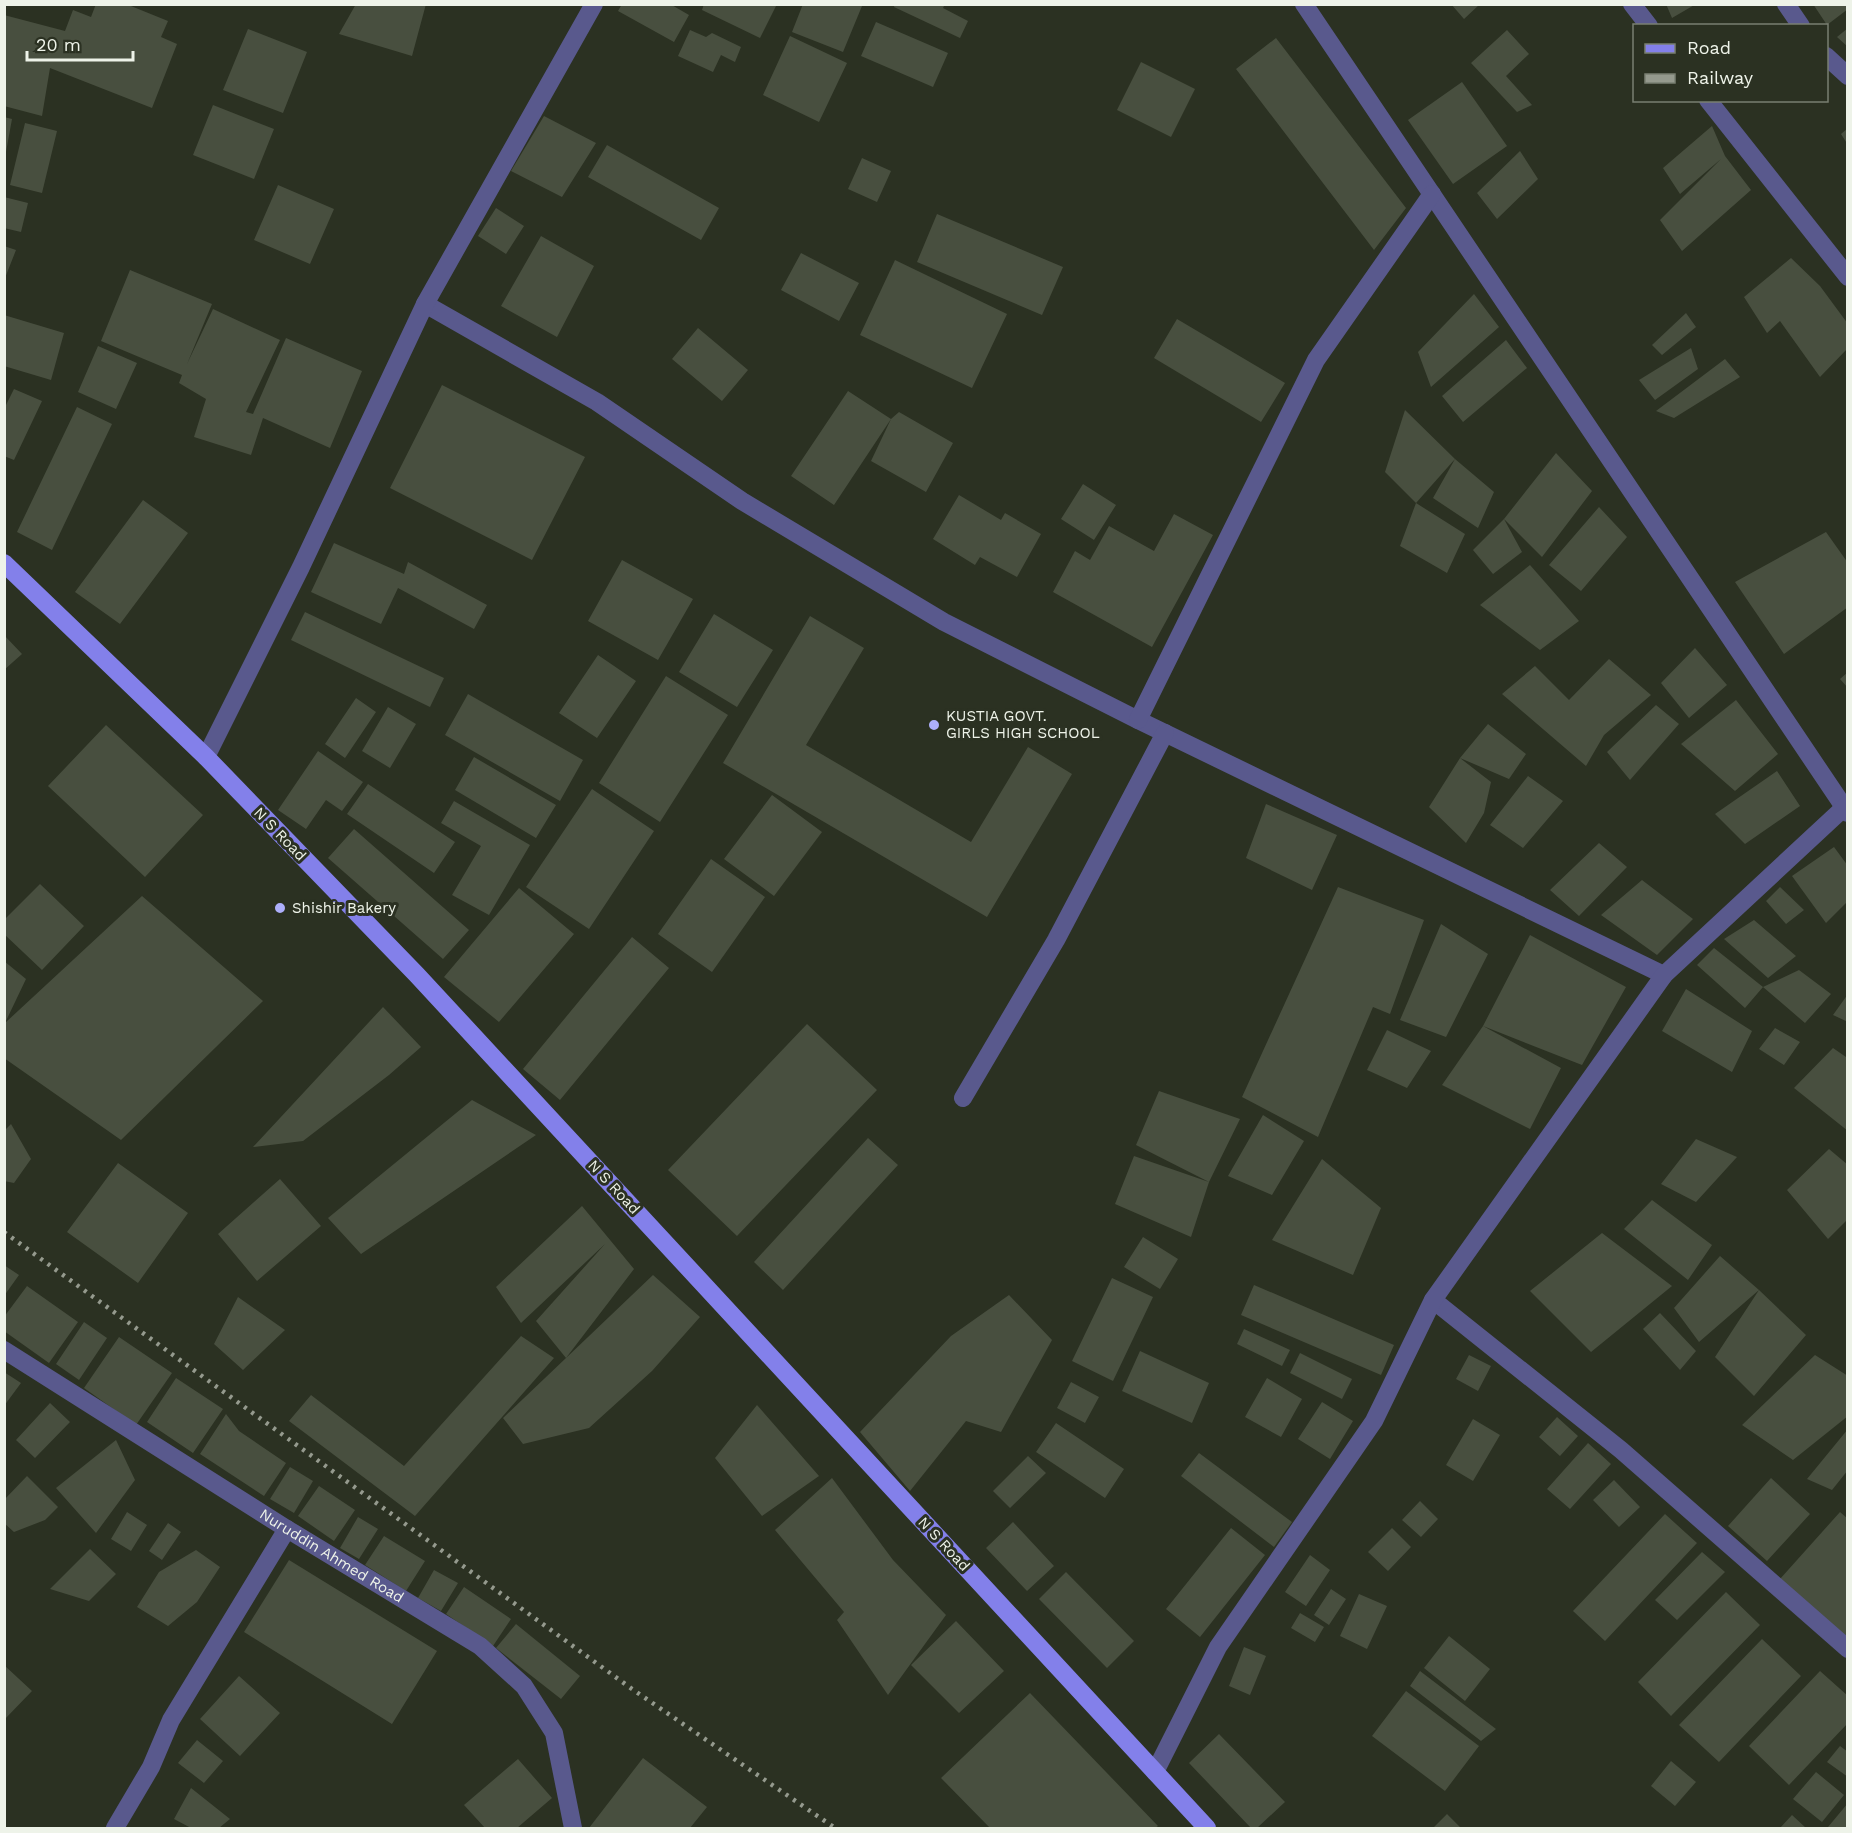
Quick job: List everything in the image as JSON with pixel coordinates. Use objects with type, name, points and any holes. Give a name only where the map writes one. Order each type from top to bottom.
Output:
[{"type":"main road","name":"N S Road","points":[[4,563],[206,757],[417,975],[1207,1828]]},
{"type":"street","points":[[206,757],[301,567],[425,304],[594,4]]},
{"type":"street","points":[[1155,1772],[1218,1647],[1374,1421],[1433,1300],[1664,975],[1846,808],[1304,4]]},
{"type":"street","points":[[1632,4],[1647,24]]},
{"type":"street","points":[[1786,4],[1801,24]]},
{"type":"street","points":[[1828,57],[1848,76]]},
{"type":"street","points":[[1710,102],[1848,277]]},
{"type":"street","points":[[1138,720],[1316,360],[1432,194]]},
{"type":"street","points":[[425,304],[597,402],[742,501],[945,622],[1138,720],[1664,975]]},
{"type":"street","points":[[963,1098],[1056,939],[1165,733]]},
{"type":"street","points":[[1433,1300],[1621,1450],[1848,1648]]},
{"type":"street","name":"Nuruddin Ahmed Road","points":[[4,1350],[287,1529],[480,1646],[525,1686],[554,1733],[573,1828]]},
{"type":"street","points":[[115,1828],[151,1767],[171,1720],[287,1529]]},
{"type":"building","points":[[96,4],[126,4],[168,21],[161,37],[177,44],[152,108],[50,68],[42,116],[4,106],[4,15],[65,31],[73,10],[91,17]]},
{"type":"building","points":[[356,4],[426,4],[412,56],[339,34]]},
{"type":"building","points":[[622,4],[670,4],[689,15],[674,42],[618,11]]},
{"type":"building","points":[[704,4],[773,4],[776,6],[760,38],[702,10]]},
{"type":"building","points":[[803,4],[862,6],[843,52],[792,32]]},
{"type":"building","points":[[895,4],[945,4],[943,8],[968,21],[960,38],[894,7]]},
{"type":"building","points":[[1451,4],[1480,4],[1464,19]]},
{"type":"building","points":[[1666,4],[1696,4],[1672,18]]},
{"type":"building","points":[[1813,4],[1848,4],[1848,9],[1826,24]]},
{"type":"building","points":[[876,22],[948,53],[933,87],[861,56]]},
{"type":"building","points":[[1848,28],[1848,47],[1837,37]]},
{"type":"building","points":[[248,29],[307,52],[283,113],[223,90]]},
{"type":"building","points":[[690,30],[706,37],[712,33],[741,47],[735,62],[721,55],[713,72],[678,56]]},
{"type":"building","points":[[1507,30],[1529,54],[1506,76],[1532,105],[1517,112],[1471,63]]},
{"type":"building","points":[[790,36],[847,63],[819,122],[763,95]]},
{"type":"building","points":[[1276,38],[1406,208],[1374,250],[1236,69]]},
{"type":"building","points":[[1141,62],[1195,89],[1171,137],[1117,110]]},
{"type":"building","points":[[1462,82],[1507,146],[1453,184],[1408,120]]},
{"type":"building","points":[[213,105],[274,129],[254,179],[193,155]]},
{"type":"building","points":[[544,116],[596,143],[562,197],[511,171]]},
{"type":"building","points":[[4,117],[12,119],[6,152],[4,151]]},
{"type":"building","points":[[25,123],[57,131],[42,193],[10,185]]},
{"type":"building","points":[[1712,126],[1725,156],[1751,190],[1682,251],[1660,220],[1721,159],[1680,194],[1663,168]]},
{"type":"building","points":[[1848,128],[1848,145],[1841,134]]},
{"type":"building","points":[[607,145],[719,208],[701,240],[588,177]]},
{"type":"building","points":[[1520,151],[1538,179],[1497,219],[1477,193]]},
{"type":"building","points":[[862,158],[891,171],[877,202],[848,189]]},
{"type":"building","points":[[278,185],[334,209],[310,264],[254,240]]},
{"type":"building","points":[[4,197],[28,203],[21,232],[4,228]]},
{"type":"building","points":[[496,208],[524,226],[506,254],[478,236]]},
{"type":"building","points":[[937,214],[1063,267],[1042,315],[917,262]]},
{"type":"building","points":[[541,236],[594,266],[557,337],[501,306]]},
{"type":"building","points":[[4,246],[16,250],[5,278],[4,278]]},
{"type":"building","points":[[801,253],[859,283],[839,321],[781,290]]},
{"type":"building","points":[[1791,258],[1820,286],[1848,324],[1848,348],[1820,377],[1780,321],[1767,333],[1744,297]]},
{"type":"building","points":[[895,260],[1007,314],[972,388],[860,335]]},
{"type":"building","points":[[130,270],[212,304],[187,364],[213,309],[280,340],[246,412],[253,414],[286,338],[362,371],[330,448],[263,418],[251,455],[194,437],[206,399],[179,383],[182,375],[101,341]]},
{"type":"building","points":[[1474,294],[1499,327],[1431,387],[1418,352]]},
{"type":"building","points":[[1686,313],[1696,327],[1662,355],[1652,345]]},
{"type":"building","points":[[4,315],[64,333],[51,380],[4,366]]},
{"type":"building","points":[[1177,319],[1285,383],[1261,422],[1154,358]]},
{"type":"building","points":[[698,328],[748,370],[722,401],[672,359]]},
{"type":"building","points":[[1506,340],[1527,368],[1463,422],[1442,396]]},
{"type":"building","points":[[98,346],[137,363],[116,409],[78,392]]},
{"type":"building","points":[[1691,348],[1698,369],[1655,400],[1639,380]]},
{"type":"building","points":[[1725,359],[1740,377],[1674,418],[1656,411]]},
{"type":"building","points":[[442,385],[585,457],[532,560],[390,488]]},
{"type":"building","points":[[14,389],[42,401],[14,460],[4,456],[4,409]]},
{"type":"building","points":[[848,391],[891,419],[834,505],[791,476]]},
{"type":"building","points":[[77,407],[112,424],[52,550],[17,532]]},
{"type":"building","points":[[1405,410],[1455,459],[1416,503],[1385,472]]},
{"type":"building","points":[[899,412],[953,443],[926,492],[871,461],[891,419]]},
{"type":"building","points":[[1556,453],[1592,491],[1542,557],[1504,519]]},
{"type":"building","points":[[1455,459],[1494,492],[1478,528],[1433,498]]},
{"type":"building","points":[[1083,484],[1116,505],[1094,540],[1061,519]]},
{"type":"building","points":[[959,495],[1001,520],[1005,513],[1041,534],[1017,577],[980,557],[975,565],[933,539]]},
{"type":"building","points":[[143,500],[188,533],[120,624],[75,592]]},
{"type":"building","points":[[1416,503],[1465,534],[1447,573],[1400,546]]},
{"type":"building","points":[[1599,507],[1627,537],[1581,591],[1549,565]]},
{"type":"building","points":[[1174,514],[1213,535],[1152,647],[1053,592],[1075,551],[1090,560],[1109,526],[1154,551]]},
{"type":"building","points":[[1504,519],[1522,552],[1493,574],[1473,550]]},
{"type":"building","points":[[1826,532],[1848,563],[1848,607],[1784,654],[1735,582]]},
{"type":"building","points":[[334,543],[404,574],[408,562],[487,605],[474,629],[398,588],[381,624],[311,592]]},
{"type":"building","points":[[622,560],[693,599],[658,660],[588,621]]},
{"type":"building","points":[[1530,565],[1579,621],[1540,650],[1480,605]]},
{"type":"building","points":[[305,612],[444,678],[430,707],[291,640]]},
{"type":"building","points":[[714,614],[773,650],[737,707],[679,672]]},
{"type":"building","points":[[810,616],[864,648],[806,745],[971,842],[1028,747],[1072,774],[987,917],[723,763]]},
{"type":"building","points":[[4,635],[22,654],[4,670]]},
{"type":"building","points":[[1695,648],[1727,685],[1689,718],[1661,683]]},
{"type":"building","points":[[598,655],[636,681],[597,738],[559,713]]},
{"type":"building","points":[[1609,659],[1651,695],[1604,735],[1586,766],[1502,694],[1535,666],[1569,700]]},
{"type":"building","points":[[1848,672],[1848,688],[1840,679]]},
{"type":"building","points":[[666,676],[728,715],[660,822],[599,783]]},
{"type":"building","points":[[468,694],[583,760],[560,801],[445,735]]},
{"type":"building","points":[[356,698],[376,712],[345,758],[325,744]]},
{"type":"building","points":[[1736,700],[1778,754],[1735,791],[1681,744]]},
{"type":"building","points":[[1656,705],[1679,724],[1630,780],[1607,752]]},
{"type":"building","points":[[388,707],[416,724],[390,768],[362,751]]},
{"type":"building","points":[[1488,724],[1526,754],[1509,779],[1460,758]]},
{"type":"building","points":[[106,725],[203,815],[145,877],[48,786]]},
{"type":"building","points":[[318,751],[363,782],[342,811],[326,800],[306,829],[278,810]]},
{"type":"building","points":[[474,757],[556,805],[536,838],[455,790]]},
{"type":"building","points":[[1460,758],[1491,782],[1484,813],[1466,843],[1429,807]]},
{"type":"building","points":[[1777,771],[1800,806],[1745,844],[1715,814]]},
{"type":"building","points":[[1528,776],[1563,801],[1523,848],[1490,825]]},
{"type":"building","points":[[368,784],[455,842],[434,873],[347,814]]},
{"type":"building","points":[[592,789],[654,831],[589,929],[526,887]]},
{"type":"building","points":[[772,795],[822,832],[774,896],[724,859]]},
{"type":"building","points":[[454,801],[530,845],[489,915],[452,895],[481,846],[441,823]]},
{"type":"building","points":[[1266,804],[1337,835],[1312,890],[1246,858]]},
{"type":"building","points":[[354,829],[469,930],[443,959],[328,858]]},
{"type":"building","points":[[1599,843],[1627,867],[1579,916],[1550,890]]},
{"type":"building","points":[[1834,847],[1848,866],[1848,901],[1826,923],[1792,876]]},
{"type":"building","points":[[711,859],[765,897],[712,972],[658,934]]},
{"type":"building","points":[[1642,880],[1693,919],[1657,955],[1601,915]]},
{"type":"building","points":[[40,884],[84,926],[42,970],[4,934],[4,920]]},
{"type":"building","points":[[1338,887],[1424,920],[1390,1014],[1373,1007],[1318,1137],[1242,1097]]},
{"type":"building","points":[[1780,887],[1804,910],[1786,924],[1766,901]]},
{"type":"building","points":[[519,888],[574,934],[499,1022],[444,977]]},
{"type":"building","points":[[142,896],[263,1001],[121,1140],[4,1058],[4,961],[26,979],[5,1023]]},
{"type":"building","points":[[1754,920],[1796,956],[1768,978],[1724,939]]},
{"type":"building","points":[[1441,924],[1488,954],[1446,1037],[1400,1020]]},
{"type":"building","points":[[1530,935],[1626,987],[1582,1065],[1483,1026]]},
{"type":"building","points":[[632,937],[669,968],[560,1100],[523,1069]]},
{"type":"building","points":[[1714,948],[1763,987],[1745,1008],[1697,965]]},
{"type":"building","points":[[1799,970],[1831,994],[1805,1023],[1763,987]]},
{"type":"building","points":[[1686,989],[1752,1031],[1732,1072],[1662,1031]]},
{"type":"building","points":[[1848,994],[1848,1022],[1833,1015]]},
{"type":"building","points":[[383,1007],[421,1047],[389,1075],[303,1141],[253,1147]]},
{"type":"building","points":[[807,1024],[877,1090],[737,1236],[668,1170]]},
{"type":"building","points":[[1483,1026],[1561,1068],[1530,1129],[1442,1085]]},
{"type":"building","points":[[1775,1028],[1800,1042],[1784,1065],[1759,1049]]},
{"type":"building","points":[[1387,1030],[1431,1051],[1407,1088],[1367,1070]]},
{"type":"building","points":[[1833,1048],[1846,1057],[1848,1055],[1848,1131],[1794,1088]]},
{"type":"building","points":[[1159,1091],[1240,1119],[1209,1182],[1136,1145]]},
{"type":"building","points":[[472,1100],[536,1135],[361,1254],[328,1218]]},
{"type":"building","points":[[1263,1115],[1304,1141],[1272,1195],[1228,1176]]},
{"type":"building","points":[[11,1124],[31,1159],[14,1183],[4,1181],[4,1131]]},
{"type":"building","points":[[868,1138],[898,1165],[783,1290],[754,1262]]},
{"type":"building","points":[[1696,1139],[1737,1157],[1696,1202],[1661,1184]]},
{"type":"building","points":[[1829,1149],[1848,1165],[1848,1219],[1828,1239],[1787,1190]]},
{"type":"building","points":[[1134,1156],[1209,1182],[1191,1237],[1115,1204]]},
{"type":"building","points":[[1322,1159],[1381,1208],[1353,1275],[1272,1240]]},
{"type":"building","points":[[118,1163],[188,1213],[138,1283],[67,1232]]},
{"type":"building","points":[[280,1179],[321,1226],[257,1281],[218,1234]]},
{"type":"building","points":[[1652,1200],[1712,1245],[1688,1280],[1624,1229]]},
{"type":"building","points":[[582,1206],[634,1269],[566,1358],[536,1321],[605,1244],[521,1323],[496,1287]]},
{"type":"building","points":[[1602,1233],[1672,1286],[1591,1352],[1530,1291]]},
{"type":"building","points":[[1143,1237],[1178,1259],[1160,1289],[1124,1267]]},
{"type":"building","points":[[1720,1256],[1759,1290],[1699,1342],[1674,1308]]},
{"type":"building","points":[[4,1265],[19,1275],[4,1296]]},
{"type":"building","points":[[653,1275],[700,1317],[652,1371],[589,1428],[523,1444],[503,1418]]},
{"type":"building","points":[[1112,1278],[1153,1297],[1113,1381],[1072,1361]]},
{"type":"building","points":[[1254,1285],[1394,1345],[1381,1375],[1241,1315]]},
{"type":"building","points":[[27,1286],[78,1322],[49,1363],[4,1331],[4,1317]]},
{"type":"building","points":[[1759,1290],[1806,1335],[1754,1396],[1715,1357]]},
{"type":"building","points":[[1009,1295],[1052,1340],[1001,1432],[966,1421],[910,1491],[860,1432],[951,1336]]},
{"type":"building","points":[[238,1297],[285,1330],[243,1370],[214,1344]]},
{"type":"building","points":[[1660,1313],[1696,1351],[1680,1370],[1643,1329]]},
{"type":"building","points":[[84,1322],[107,1338],[79,1380],[56,1364]]},
{"type":"building","points":[[1244,1329],[1290,1350],[1282,1366],[1237,1344]]},
{"type":"building","points":[[521,1336],[554,1358],[415,1516],[289,1421],[311,1395],[404,1466]]},
{"type":"building","points":[[119,1337],[172,1373],[136,1425],[84,1388]]},
{"type":"building","points":[[1140,1351],[1209,1383],[1192,1423],[1122,1391]]},
{"type":"building","points":[[1300,1353],[1352,1379],[1342,1399],[1290,1373]]},
{"type":"building","points":[[1469,1355],[1491,1366],[1478,1391],[1456,1379]]},
{"type":"building","points":[[1815,1355],[1848,1376],[1848,1416],[1793,1460],[1742,1425]]},
{"type":"building","points":[[4,1372],[21,1383],[4,1406]]},
{"type":"building","points":[[176,1378],[223,1409],[193,1453],[147,1422]]},
{"type":"building","points":[[1267,1378],[1302,1399],[1281,1437],[1245,1417]]},
{"type":"building","points":[[1071,1382],[1099,1397],[1085,1423],[1057,1408]]},
{"type":"building","points":[[1322,1402],[1353,1421],[1330,1459],[1298,1439]]},
{"type":"building","points":[[50,1403],[70,1422],[35,1458],[16,1440]]},
{"type":"building","points":[[757,1405],[819,1476],[762,1516],[715,1458]]},
{"type":"building","points":[[226,1414],[239,1431],[286,1463],[264,1496],[200,1454]]},
{"type":"building","points":[[1557,1417],[1578,1436],[1560,1456],[1539,1437]]},
{"type":"building","points":[[1473,1419],[1500,1435],[1473,1481],[1446,1465]]},
{"type":"building","points":[[1056,1423],[1124,1469],[1105,1498],[1036,1452]]},
{"type":"building","points":[[1848,1429],[1848,1470],[1832,1490],[1807,1479]]},
{"type":"building","points":[[116,1440],[135,1480],[96,1533],[56,1488]]},
{"type":"building","points":[[1588,1443],[1611,1464],[1570,1509],[1547,1489]]},
{"type":"building","points":[[1199,1453],[1292,1522],[1274,1547],[1181,1476]]},
{"type":"building","points":[[1028,1456],[1046,1473],[1010,1508],[993,1491]]},
{"type":"building","points":[[290,1467],[313,1481],[294,1513],[270,1499]]},
{"type":"building","points":[[27,1476],[58,1507],[45,1520],[14,1532],[4,1523],[4,1500]]},
{"type":"building","points":[[832,1478],[893,1560],[946,1615],[888,1695],[837,1620],[844,1612],[775,1530]]},
{"type":"building","points":[[1771,1478],[1810,1514],[1767,1561],[1728,1526]]},
{"type":"building","points":[[1614,1480],[1640,1507],[1619,1527],[1593,1500]]},
{"type":"building","points":[[319,1486],[355,1510],[334,1541],[298,1516]]},
{"type":"building","points":[[1420,1501],[1438,1519],[1421,1537],[1402,1520]]},
{"type":"building","points":[[127,1512],[147,1525],[131,1551],[111,1539]]},
{"type":"building","points":[[1840,1512],[1848,1519],[1848,1640],[1780,1579]]},
{"type":"building","points":[[1665,1514],[1697,1543],[1605,1641],[1573,1611]]},
{"type":"building","points":[[358,1517],[378,1529],[359,1559],[340,1548]]},
{"type":"building","points":[[1013,1522],[1054,1566],[1027,1591],[986,1548]]},
{"type":"building","points":[[168,1523],[181,1532],[162,1560],[149,1551]]},
{"type":"building","points":[[1231,1528],[1265,1555],[1200,1637],[1166,1609]]},
{"type":"building","points":[[1392,1528],[1411,1547],[1388,1571],[1368,1552]]},
{"type":"building","points":[[384,1536],[425,1561],[406,1591],[365,1565]]},
{"type":"building","points":[[90,1549],[116,1574],[89,1601],[50,1589]]},
{"type":"building","points":[[196,1550],[220,1567],[197,1602],[168,1626],[137,1607],[159,1572]]},
{"type":"building","points":[[1702,1552],[1725,1572],[1677,1620],[1655,1600]]},
{"type":"building","points":[[1310,1555],[1330,1570],[1306,1606],[1285,1592]]},
{"type":"building","points":[[289,1560],[437,1651],[392,1724],[244,1632]]},
{"type":"building","points":[[434,1570],[458,1583],[441,1611],[418,1598]]},
{"type":"building","points":[[1066,1572],[1134,1641],[1107,1668],[1039,1599]]},
{"type":"building","points":[[464,1587],[511,1619],[493,1646],[446,1614]]},
{"type":"building","points":[[1331,1589],[1346,1599],[1329,1625],[1314,1615]]},
{"type":"building","points":[[1726,1592],[1760,1625],[1671,1716],[1638,1682]]},
{"type":"building","points":[[1359,1594],[1387,1606],[1367,1649],[1340,1636]]},
{"type":"building","points":[[1300,1613],[1324,1627],[1315,1642],[1291,1628]]},
{"type":"building","points":[[956,1621],[1004,1671],[959,1713],[911,1665]]},
{"type":"building","points":[[516,1624],[580,1676],[561,1699],[496,1648]]},
{"type":"building","points":[[1449,1636],[1490,1669],[1465,1701],[1424,1668]]},
{"type":"building","points":[[1762,1639],[1801,1676],[1719,1762],[1679,1725]]},
{"type":"building","points":[[1244,1647],[1266,1656],[1250,1695],[1229,1686]]},
{"type":"building","points":[[4,1665],[32,1691],[4,1720]]},
{"type":"building","points":[[1420,1671],[1496,1729],[1481,1741],[1410,1686]]},
{"type":"building","points":[[1820,1671],[1848,1696],[1848,1723],[1789,1785],[1749,1746]]},
{"type":"building","points":[[239,1676],[280,1713],[240,1756],[200,1719]]},
{"type":"building","points":[[1406,1691],[1479,1746],[1445,1791],[1372,1736]]},
{"type":"building","points":[[1030,1693],[1158,1826],[1155,1828],[990,1828],[941,1778]]},
{"type":"building","points":[[1219,1734],[1285,1802],[1257,1828],[1251,1828],[1189,1763]]},
{"type":"building","points":[[197,1740],[223,1761],[204,1783],[178,1763]]},
{"type":"building","points":[[1840,1746],[1848,1752],[1848,1777],[1827,1762]]},
{"type":"building","points":[[643,1758],[707,1807],[690,1828],[589,1828]]},
{"type":"building","points":[[518,1759],[552,1798],[517,1828],[485,1828],[464,1805]]},
{"type":"building","points":[[1671,1761],[1696,1782],[1675,1806],[1651,1786]]},
{"type":"building","points":[[1816,1772],[1844,1795],[1822,1822],[1793,1799]]},
{"type":"building","points":[[191,1788],[230,1819],[219,1828],[191,1828],[174,1819]]},
{"type":"building","points":[[1848,1803],[1848,1828],[1828,1827]]},
{"type":"building","points":[[1447,1814],[1461,1828],[1433,1828]]},
{"type":"building","points":[[1792,1815],[1806,1828],[1780,1828]]},
{"type":"railway","points":[[4,1232],[632,1689],[835,1828]]},
{"type":"place","name":"KUSTIA GOVT. GIRLS HIGH SCHOOL","points":[[934,725]]},
{"type":"place","name":"Shishir Bakery","points":[[280,908]]}]
